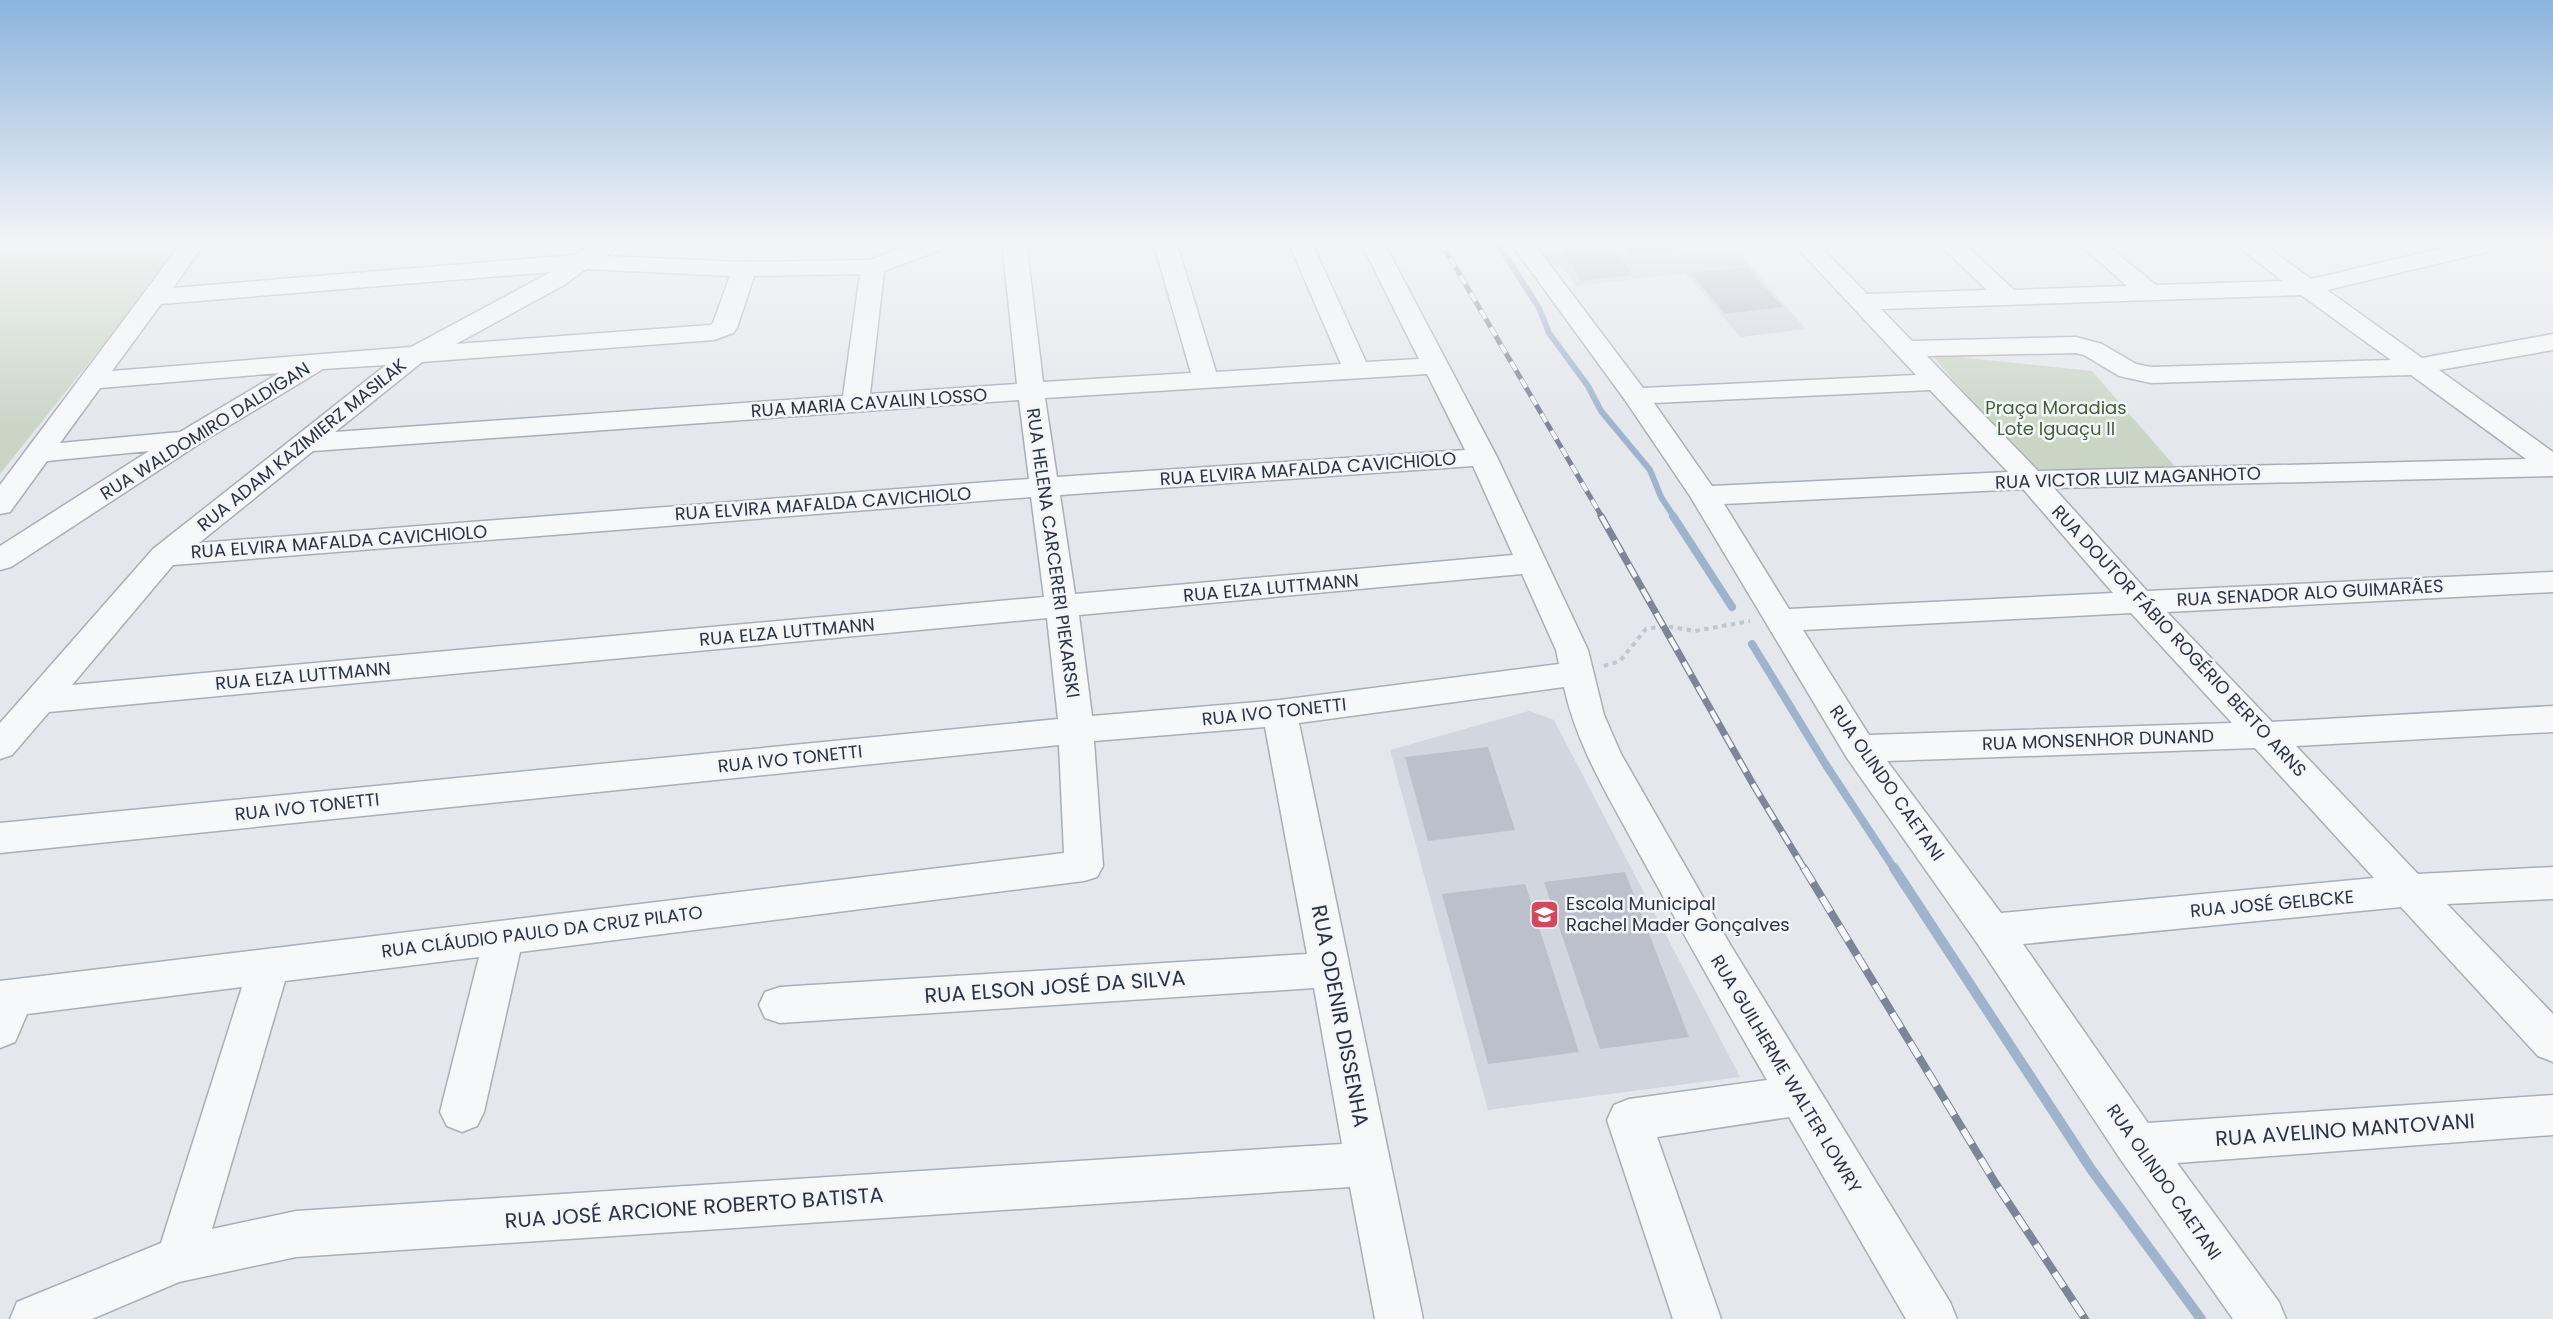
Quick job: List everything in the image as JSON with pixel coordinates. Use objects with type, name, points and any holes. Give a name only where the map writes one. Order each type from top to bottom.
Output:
[{"type":"street","points":[[0,505],[148,303]]},
{"type":"street","name":"RUA WALDOMIRO DALDIGAN","points":[[0,560],[185,440],[317,362],[412,357],[513,303]]},
{"type":"street","points":[[412,357],[720,330],[724,328],[733,303]]},
{"type":"street","points":[[855,404],[868,303]]},
{"type":"street","name":"RUA HELENA CARCERERI PIEKARSKI","points":[[1021,303],[1031,392],[1073,689],[1084,866]]},
{"type":"street","points":[[1182,303],[1206,381]]},
{"type":"street","points":[[1326,303],[1357,371]]},
{"type":"street","name":"RUA GUILHERME WALTER LOWRY","points":[[1403,303],[1483,457],[1572,650],[1587,715],[1604,756],[1798,1096],[1933,1319]]},
{"type":"street","name":"RUA OLINDO CAETANI","points":[[1566,303],[1636,396],[1704,496],[1769,619],[1991,931],[2137,1145],[2262,1319]]},
{"type":"street","name":"RUA DOUTOR FÁBIO ROGÉRIO BERTO ARNS","points":[[1862,303],[1934,382],[2031,480],[2138,601],[2553,1043]]},
{"type":"street","points":[[2329,303],[2553,466]]},
{"type":"street","points":[[1904,349],[2076,345],[2093,349],[2128,370],[2151,375],[2415,367],[2553,342]]},
{"type":"street","name":"RUA ADAM KAZIMIERZ MASILAK","points":[[0,746],[164,556],[412,357]]},
{"type":"street","points":[[91,381],[317,362]]},
{"type":"street","name":"RUA MARIA CAVALIN LOSSO","points":[[302,443],[1436,366]]},
{"type":"street","points":[[1636,396],[1934,382]]},
{"type":"street","points":[[39,453],[185,440]]},
{"type":"street","name":"RUA ELVIRA MAFALDA CAVICHIOLO","points":[[164,556],[1044,487],[1483,457]]},
{"type":"street","name":"RUA VICTOR LUIZ MAGANHOTO","points":[[1704,496],[2031,480],[2553,466]]},
{"type":"street","name":"RUA ELZA LUTTMANN","points":[[42,700],[1532,563]]},
{"type":"street","name":"RUA SENADOR ALO GUIMARÃES","points":[[1769,619],[2553,582]]},
{"type":"street","name":"RUA IVO TONETTI","points":[[0,838],[1076,730],[1280,713],[1579,673]]},
{"type":"street","name":"RUA ODENIR DISSENHA","points":[[1280,713],[1399,1319]]},
{"type":"street","name":"RUA MONSENHOR DUNAND","points":[[1859,748],[2265,735],[2553,719]]},
{"type":"street","name":"RUA CLÁUDIO PAULO DA CRUZ PILATO","points":[[4,1008],[269,966],[1084,866]]},
{"type":"street","name":"RUA JOSÉ GELBCKE","points":[[1991,931],[2411,891],[2553,884]]},
{"type":"street","points":[[462,1112],[504,937]]},
{"type":"street","points":[[179,1259],[269,966]]},
{"type":"street","name":"RUA ELSON JOSÉ DA SILVA","points":[[780,1005],[1330,970]]},
{"type":"street","points":[[1697,1319],[1629,1120],[1798,1096]]},
{"type":"street","name":"RUA AVELINO MANTOVANI","points":[[2137,1145],[2553,1115]]},
{"type":"street","name":"RUA JOSÉ ARCIONE ROBERTO BATISTA","points":[[34,1319],[179,1259],[296,1234],[1369,1164]]},
{"type":"path","points":[[1579,673],[1620,661],[1646,629],[1665,626],[1695,631],[1769,619]]},
{"type":"shaded area","points":[[1711,303],[1783,303],[1806,329],[1741,337]]},
{"type":"shaded area","name":"Escola Municipal Rachel Mader Gonçalves","points":[[1529,711],[1554,720],[1740,1077],[1488,1110],[1390,750]]},
{"type":"green space","points":[[0,303],[137,303],[0,474]]},
{"type":"green space","name":"Praça Moradias Lote Iguaçu II","points":[[1931,354],[2092,371],[2178,470],[2030,469]]},
{"type":"building","points":[[1716,303],[1779,303],[1783,307],[1725,314]]},
{"type":"building","points":[[1488,747],[1515,830],[1428,841],[1405,757]]},
{"type":"building","points":[[1625,872],[1689,1037],[1600,1049],[1544,882]]},
{"type":"building","points":[[1525,884],[1579,1052],[1488,1064],[1442,894]]},
{"type":"waterway","points":[[1536,303],[1549,333],[1588,386],[1601,411],[1650,470],[1661,497],[1674,517]]},
{"type":"waterway","points":[[1673,516],[1732,607]]},
{"type":"waterway","points":[[1752,644],[1826,765],[1895,870]]},
{"type":"waterway","points":[[1894,868],[2091,1169],[2201,1319]]},
{"type":"railway","points":[[1476,303],[1602,517]]},
{"type":"railway","points":[[1601,516],[1754,786],[1805,870]]},
{"type":"railway","points":[[1804,868],[1996,1184],[2085,1319]]},
{"type":"place","name":"Escola Municipal Rachel Mader Gonçalves","points":[[1545,914]]}]
